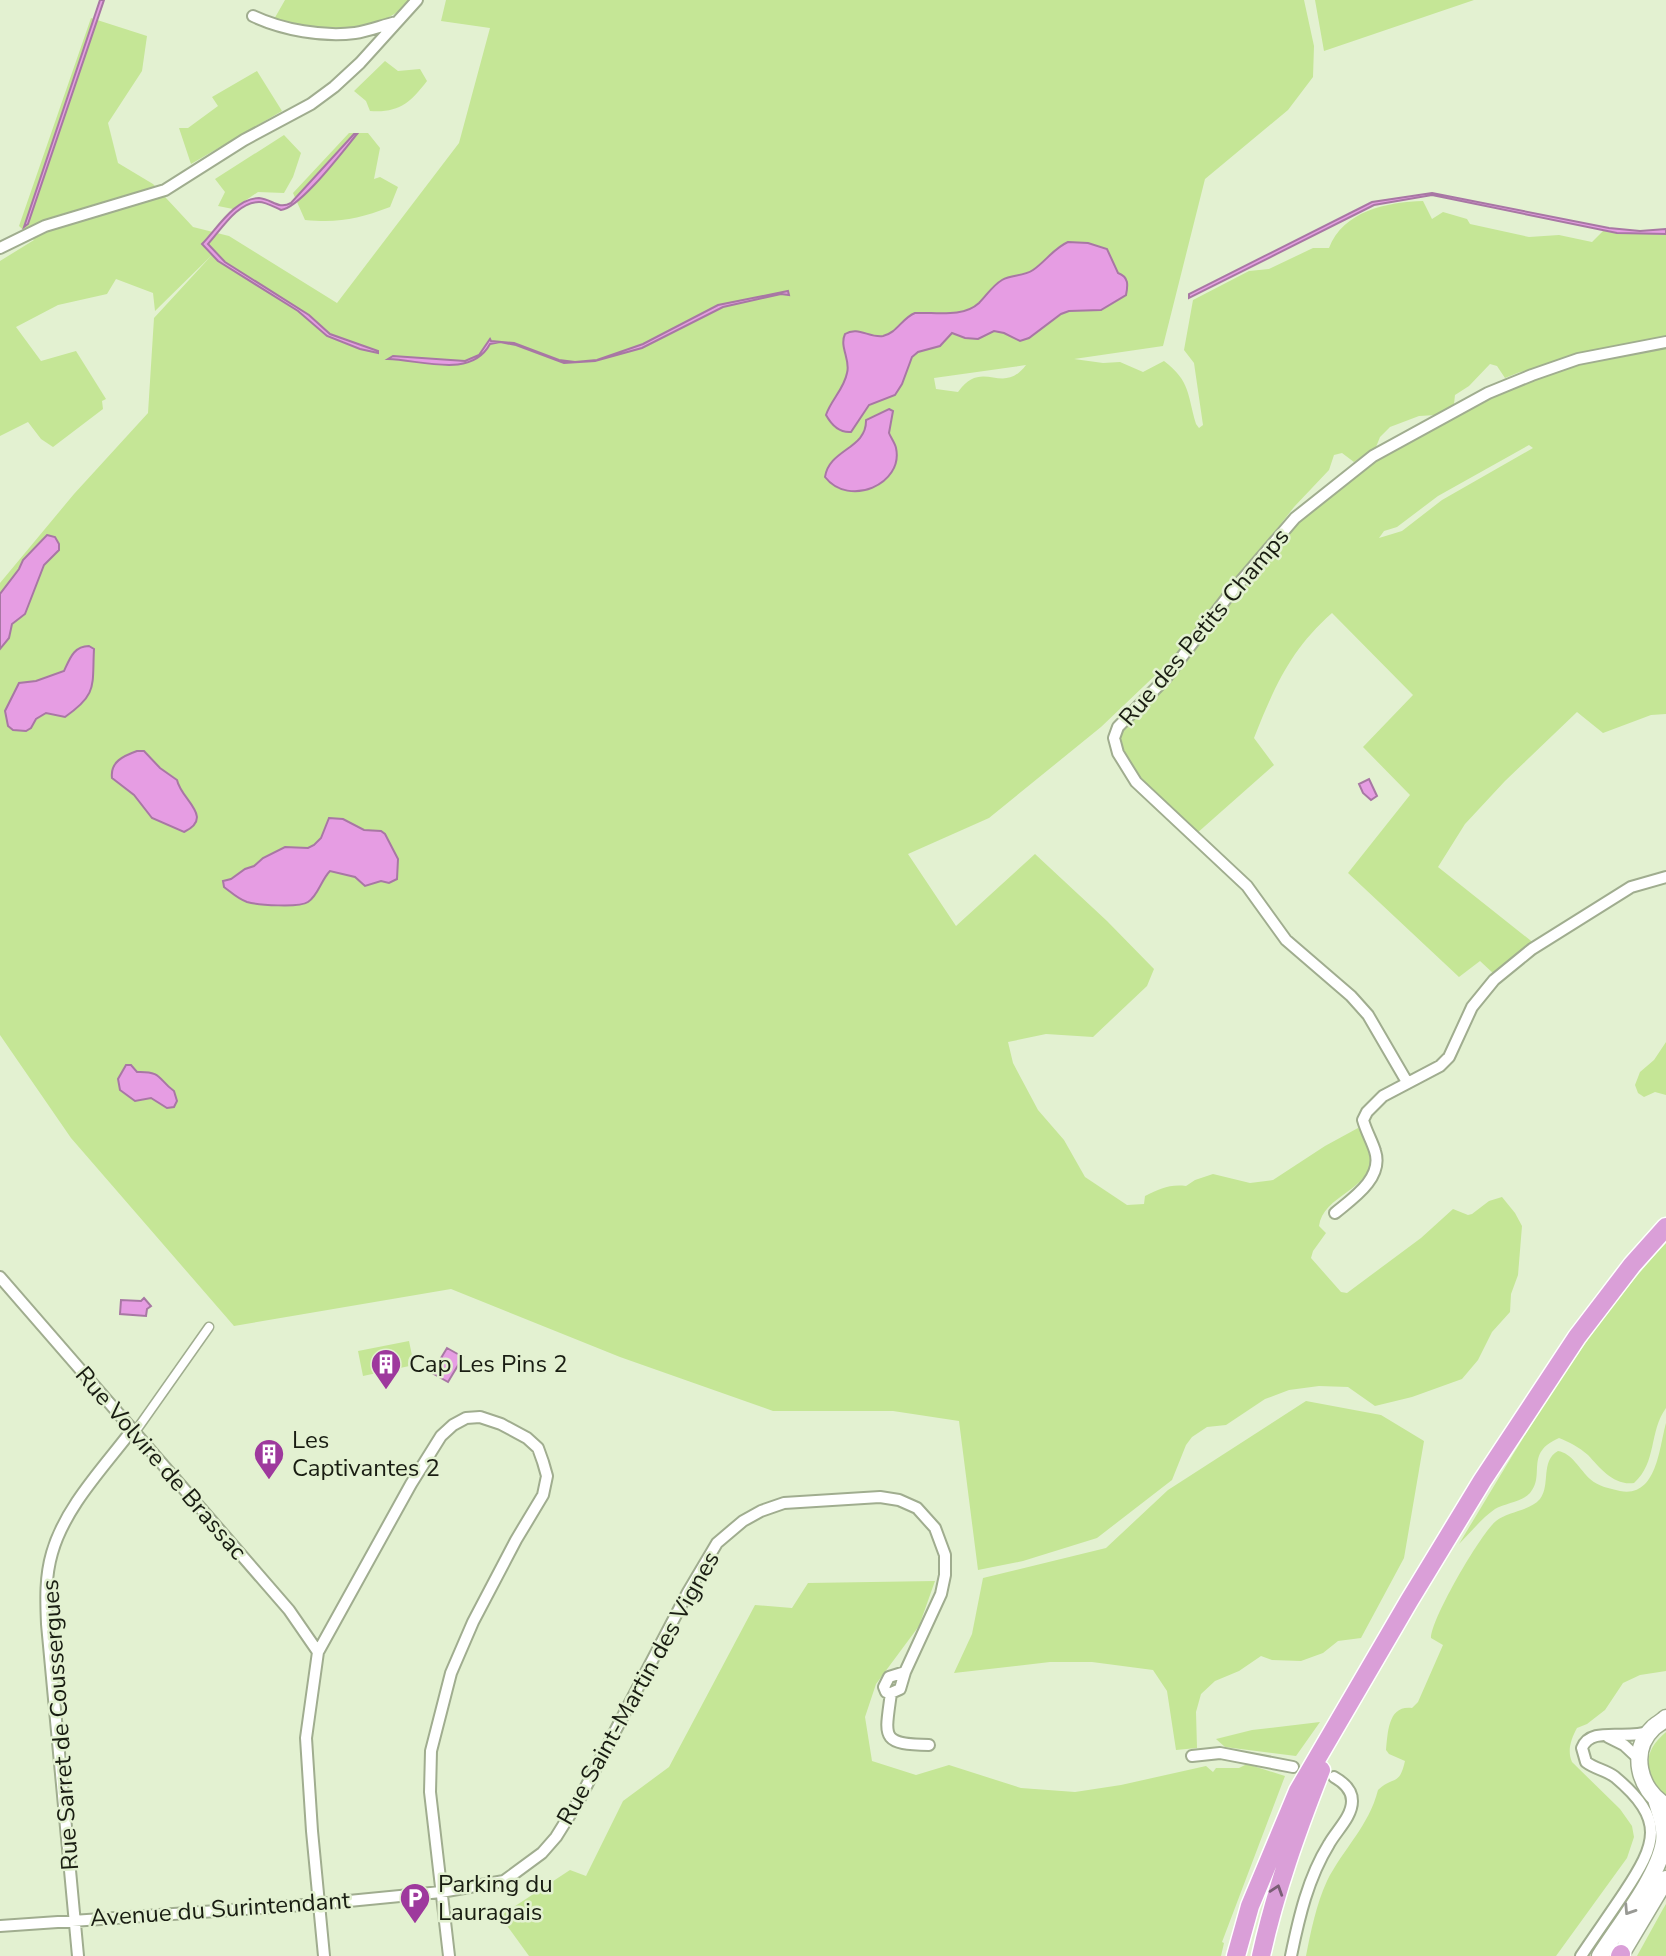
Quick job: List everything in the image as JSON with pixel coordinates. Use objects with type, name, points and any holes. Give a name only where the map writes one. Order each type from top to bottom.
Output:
[{"type":"highway","points":[[1236,1956],[1250,1906],[1298,1791],[1409,1601],[1577,1337],[1632,1265],[1666,1227]]},
{"type":"highway","points":[[1261,1956],[1271,1909],[1288,1855],[1341,1718]]},
{"type":"highway","points":[[1245,1956],[1273,1852]]},
{"type":"main road","points":[[1600,1956],[1658,1863],[1665,1833],[1661,1802],[1644,1784],[1639,1759],[1642,1745],[1650,1731],[1666,1718]]},
{"type":"main road","points":[[1620,1955],[1666,1879]]},
{"type":"street","points":[[0,248],[44,226],[165,190],[244,140],[311,104],[334,88],[417,0]]},
{"type":"street","points":[[253,16],[268,23],[335,34],[357,33],[397,22]]},
{"type":"street","name":"Rue des Petits Champs","points":[[1407,1082],[1368,1015],[1351,996],[1286,940],[1247,886],[1136,782],[1118,753],[1114,738],[1117,729],[1165,679],[1229,595],[1295,517],[1374,456],[1488,393],[1532,375],[1578,359],[1666,342]]},
{"type":"street","points":[[1335,1213],[1369,1181],[1377,1167],[1376,1153],[1363,1120],[1375,1103],[1407,1082],[1440,1066],[1449,1057],[1472,1007],[1494,980],[1532,949],[1631,887],[1666,877]]},
{"type":"street","name":"Rue Volvire de Brassac","points":[[0,1278],[289,1610],[318,1652]]},
{"type":"street","points":[[134,1431],[209,1327]]},
{"type":"street","points":[[324,1956],[306,1738],[318,1652],[411,1485],[445,1430],[472,1417],[487,1419],[527,1438],[538,1448],[547,1476],[543,1495],[477,1612],[451,1673],[431,1751],[430,1792],[449,1956]]},
{"type":"street","name":"Rue Sarret de Coussergues","points":[[78,1956],[47,1624],[47,1577],[52,1552],[62,1528],[80,1499],[134,1431]]},
{"type":"street","name":"Rue Saint-Martin des Vignes","points":[[441,1892],[504,1881],[542,1853],[556,1837],[579,1800],[688,1592],[717,1543],[743,1521],[761,1511],[790,1502],[880,1497],[899,1500],[916,1508],[935,1528],[944,1555],[942,1594],[905,1672],[885,1681],[884,1687],[886,1692],[891,1693],[886,1730],[889,1737],[902,1744],[929,1745]]},
{"type":"street","points":[[1605,1736],[1627,1736],[1650,1731]]},
{"type":"street","points":[[1581,1956],[1642,1866],[1651,1842],[1647,1815],[1640,1804],[1614,1776],[1592,1767],[1582,1756],[1584,1741],[1597,1734],[1605,1736],[1624,1745],[1639,1759]]},
{"type":"street","points":[[1192,1756],[1220,1753],[1293,1767]]},
{"type":"street","points":[[1291,1956],[1297,1925],[1313,1874],[1349,1812],[1352,1802],[1346,1785],[1334,1777]]},
{"type":"street","name":"Avenue du Surintendant","points":[[0,1926],[318,1904],[441,1892]]},
{"type":"green space","points":[[285,0],[411,0],[380,22],[363,27],[328,29],[273,21]]},
{"type":"green space","points":[[446,0],[1304,0],[1314,46],[1313,77],[1288,110],[1205,179],[1163,346],[1074,359],[1103,363],[1120,362],[1143,372],[1164,361],[1184,382],[1199,428],[1203,425],[1194,363],[1184,350],[1193,300],[1249,271],[1269,269],[1313,248],[1329,248],[1345,225],[1368,211],[1423,201],[1432,219],[1443,212],[1467,219],[1470,224],[1529,237],[1559,235],[1592,242],[1604,230],[1666,235],[1666,340],[1520,372],[1505,378],[1497,366],[1490,364],[1469,386],[1455,395],[1454,404],[1436,415],[1419,416],[1390,427],[1380,437],[1376,447],[1354,462],[1342,453],[1334,455],[1329,470],[1294,507],[1187,645],[1101,727],[989,818],[908,854],[956,926],[1035,854],[1154,969],[1147,986],[1093,1037],[1046,1034],[1008,1042],[1013,1063],[1038,1110],[1064,1140],[1085,1177],[1127,1205],[1144,1204],[1145,1196],[1155,1191],[1170,1186],[1186,1186],[1213,1174],[1250,1183],[1273,1180],[1358,1128],[1364,1134],[1369,1147],[1371,1161],[1368,1172],[1330,1205],[1323,1215],[1319,1226],[1326,1233],[1311,1258],[1341,1292],[1347,1293],[1421,1238],[1453,1209],[1468,1215],[1489,1201],[1502,1197],[1522,1226],[1518,1275],[1511,1294],[1510,1312],[1492,1332],[1478,1360],[1462,1379],[1412,1397],[1375,1406],[1348,1387],[1319,1386],[1289,1390],[1265,1399],[1226,1425],[1207,1427],[1192,1437],[1172,1480],[1097,1538],[1023,1561],[978,1570],[959,1421],[893,1411],[773,1411],[620,1357],[451,1289],[234,1326],[71,1138],[0,1035],[0,583],[74,494],[148,413],[154,318],[212,255],[155,311],[153,293],[116,279],[107,294],[58,305],[16,327],[41,361],[76,351],[106,399],[102,401],[103,409],[53,447],[41,439],[28,422],[0,436],[0,261],[34,240],[19,226],[91,18],[147,36],[142,71],[108,123],[118,163],[153,184],[193,227],[229,236],[337,303],[459,143],[490,28],[441,21]],"holes":[[[1026,365],[1009,378],[976,378],[967,382],[958,392],[936,389],[934,378]]]},
{"type":"green space","points":[[1315,0],[1474,0],[1324,51]]},
{"type":"green space","points":[[385,61],[398,71],[420,69],[427,81],[403,105],[389,110],[370,111],[366,101],[354,91]]},
{"type":"green space","points":[[257,71],[282,111],[191,164],[179,128],[188,128],[218,106],[212,97]]},
{"type":"green space","points":[[349,133],[368,133],[380,148],[374,179],[380,177],[398,187],[390,207],[349,219],[305,220],[293,193]]},
{"type":"green space","points":[[284,135],[301,153],[284,193],[258,192],[233,209],[218,206],[225,192],[215,179]]},
{"type":"green space","points":[[1666,348],[1666,714],[1651,715],[1603,733],[1577,712],[1505,781],[1465,824],[1438,867],[1540,948],[1495,975],[1480,961],[1459,977],[1348,873],[1410,795],[1363,747],[1413,695],[1332,613],[1294,656],[1254,738],[1274,765],[1196,834],[1140,779],[1131,767],[1118,739],[1122,728],[1295,522],[1381,455],[1489,396],[1585,363]],"holes":[[[1529,445],[1533,448],[1442,500],[1402,531],[1379,538],[1384,531],[1397,527],[1438,496]]]},
{"type":"green space","points":[[1666,1042],[1666,1095],[1655,1092],[1644,1097],[1638,1093],[1635,1085],[1640,1072],[1654,1060]]},
{"type":"green space","points":[[1666,1243],[1666,1408],[1657,1427],[1650,1457],[1641,1475],[1634,1483],[1620,1482],[1608,1475],[1588,1455],[1559,1438],[1542,1450],[1530,1493],[1495,1509],[1459,1544],[1530,1427],[1581,1350],[1636,1277]]},
{"type":"green space","points":[[409,1341],[414,1365],[363,1376],[358,1351]]},
{"type":"green space","points":[[1306,1401],[1381,1415],[1424,1441],[1404,1558],[1361,1638],[1338,1641],[1323,1653],[1301,1661],[1272,1660],[1261,1656],[1239,1671],[1215,1681],[1201,1694],[1196,1712],[1197,1748],[1176,1750],[1167,1691],[1153,1670],[1092,1662],[1050,1662],[954,1673],[972,1634],[983,1578],[1106,1548],[1168,1490]]},
{"type":"green space","points":[[1666,1423],[1666,1671],[1640,1675],[1623,1683],[1605,1710],[1577,1728],[1570,1749],[1572,1762],[1620,1809],[1632,1826],[1634,1837],[1627,1858],[1556,1956],[1306,1956],[1317,1909],[1333,1869],[1362,1826],[1378,1790],[1398,1778],[1403,1769],[1405,1761],[1386,1750],[1391,1721],[1398,1711],[1412,1708],[1418,1702],[1443,1645],[1431,1638],[1433,1628],[1458,1577],[1480,1542],[1496,1521],[1531,1506],[1540,1499],[1549,1461],[1558,1451],[1568,1455],[1590,1479],[1601,1486],[1620,1491],[1632,1491],[1642,1487],[1654,1469]]},
{"type":"green space","points":[[935,1581],[919,1626],[876,1684],[865,1717],[872,1761],[916,1775],[949,1765],[1021,1788],[1075,1792],[1206,1766],[1213,1772],[1216,1768],[1239,1768],[1247,1764],[1285,1776],[1222,1942],[1221,1956],[529,1956],[500,1916],[570,1870],[586,1876],[623,1801],[669,1767],[755,1605],[792,1608],[808,1583]]},
{"type":"green space","points":[[1320,1722],[1296,1756],[1225,1747],[1216,1739],[1252,1730]]},
{"type":"green space","points":[[1666,1732],[1666,1798],[1653,1781],[1648,1764],[1652,1748]]},
{"type":"green space","points":[[1666,1904],[1666,1956],[1637,1956],[1663,1909]]},
{"type":"shaded area","points":[[100,0],[104,0],[28,224],[24,227]]},
{"type":"shaded area","points":[[354,134],[357,134],[299,200],[281,210],[262,202],[251,203],[230,218],[208,244],[225,262],[309,315],[330,334],[378,353],[327,336],[298,311],[218,261],[202,244],[234,209],[250,199],[259,198],[279,205],[291,203]]},
{"type":"shaded area","points":[[1432,193],[1609,228],[1640,231],[1666,229],[1666,234],[1617,233],[1432,195],[1374,205],[1189,298],[1189,294],[1372,202]]},
{"type":"shaded area","points":[[1068,242],[1088,243],[1107,249],[1118,273],[1126,279],[1126,295],[1101,310],[1069,311],[1061,314],[1029,338],[1020,341],[994,331],[978,339],[952,333],[940,346],[918,352],[912,357],[895,395],[869,405],[851,432],[839,429],[830,422],[826,415],[843,384],[848,368],[843,344],[845,334],[854,331],[883,336],[915,313],[965,311],[979,303],[998,282],[1033,270]]},
{"type":"shaded area","points":[[788,291],[789,295],[781,294],[723,307],[642,348],[595,361],[564,363],[516,345],[500,342],[490,344],[482,355],[471,361],[458,364],[388,359],[393,356],[465,361],[479,355],[490,339],[514,343],[559,360],[597,360],[643,344],[718,305]]},
{"type":"shaded area","points":[[889,409],[893,411],[889,433],[896,448],[896,461],[892,472],[873,488],[847,491],[835,486],[825,477],[833,460],[861,437],[866,420]]},
{"type":"shaded area","points":[[47,535],[55,537],[59,550],[44,565],[25,614],[12,624],[9,638],[0,649],[0,594],[23,560]]},
{"type":"shaded area","points":[[89,646],[94,649],[93,681],[88,695],[76,709],[65,717],[46,713],[36,719],[26,731],[13,730],[8,726],[5,711],[19,683],[36,681],[64,671],[76,650]]},
{"type":"shaded area","points":[[137,751],[144,751],[160,768],[177,780],[194,808],[197,820],[184,832],[152,818],[134,795],[112,778],[115,764]]},
{"type":"shaded area","points":[[1369,779],[1377,796],[1371,800],[1363,793],[1359,784]]},
{"type":"shaded area","points":[[329,818],[343,819],[364,830],[381,831],[385,834],[398,859],[397,879],[389,883],[381,881],[365,886],[355,877],[330,871],[308,902],[288,905],[247,902],[224,887],[223,881],[285,847],[308,848],[314,845],[321,838]]},
{"type":"shaded area","points":[[126,1065],[131,1065],[137,1072],[152,1073],[159,1077],[174,1091],[177,1101],[174,1107],[167,1108],[151,1098],[135,1101],[120,1090],[118,1079]]},
{"type":"shaded area","points":[[144,1298],[151,1306],[147,1309],[146,1316],[120,1314],[121,1300],[141,1301]]},
{"type":"shaded area","points":[[447,1348],[463,1357],[448,1382],[432,1373]]},
{"type":"place","name":"Cap Les Pins 2","points":[[386,1391]]},
{"type":"place","name":"Les Captivantes 2","points":[[269,1481]]},
{"type":"place","name":"Parking du Lauragais","points":[[415,1925]]}]
